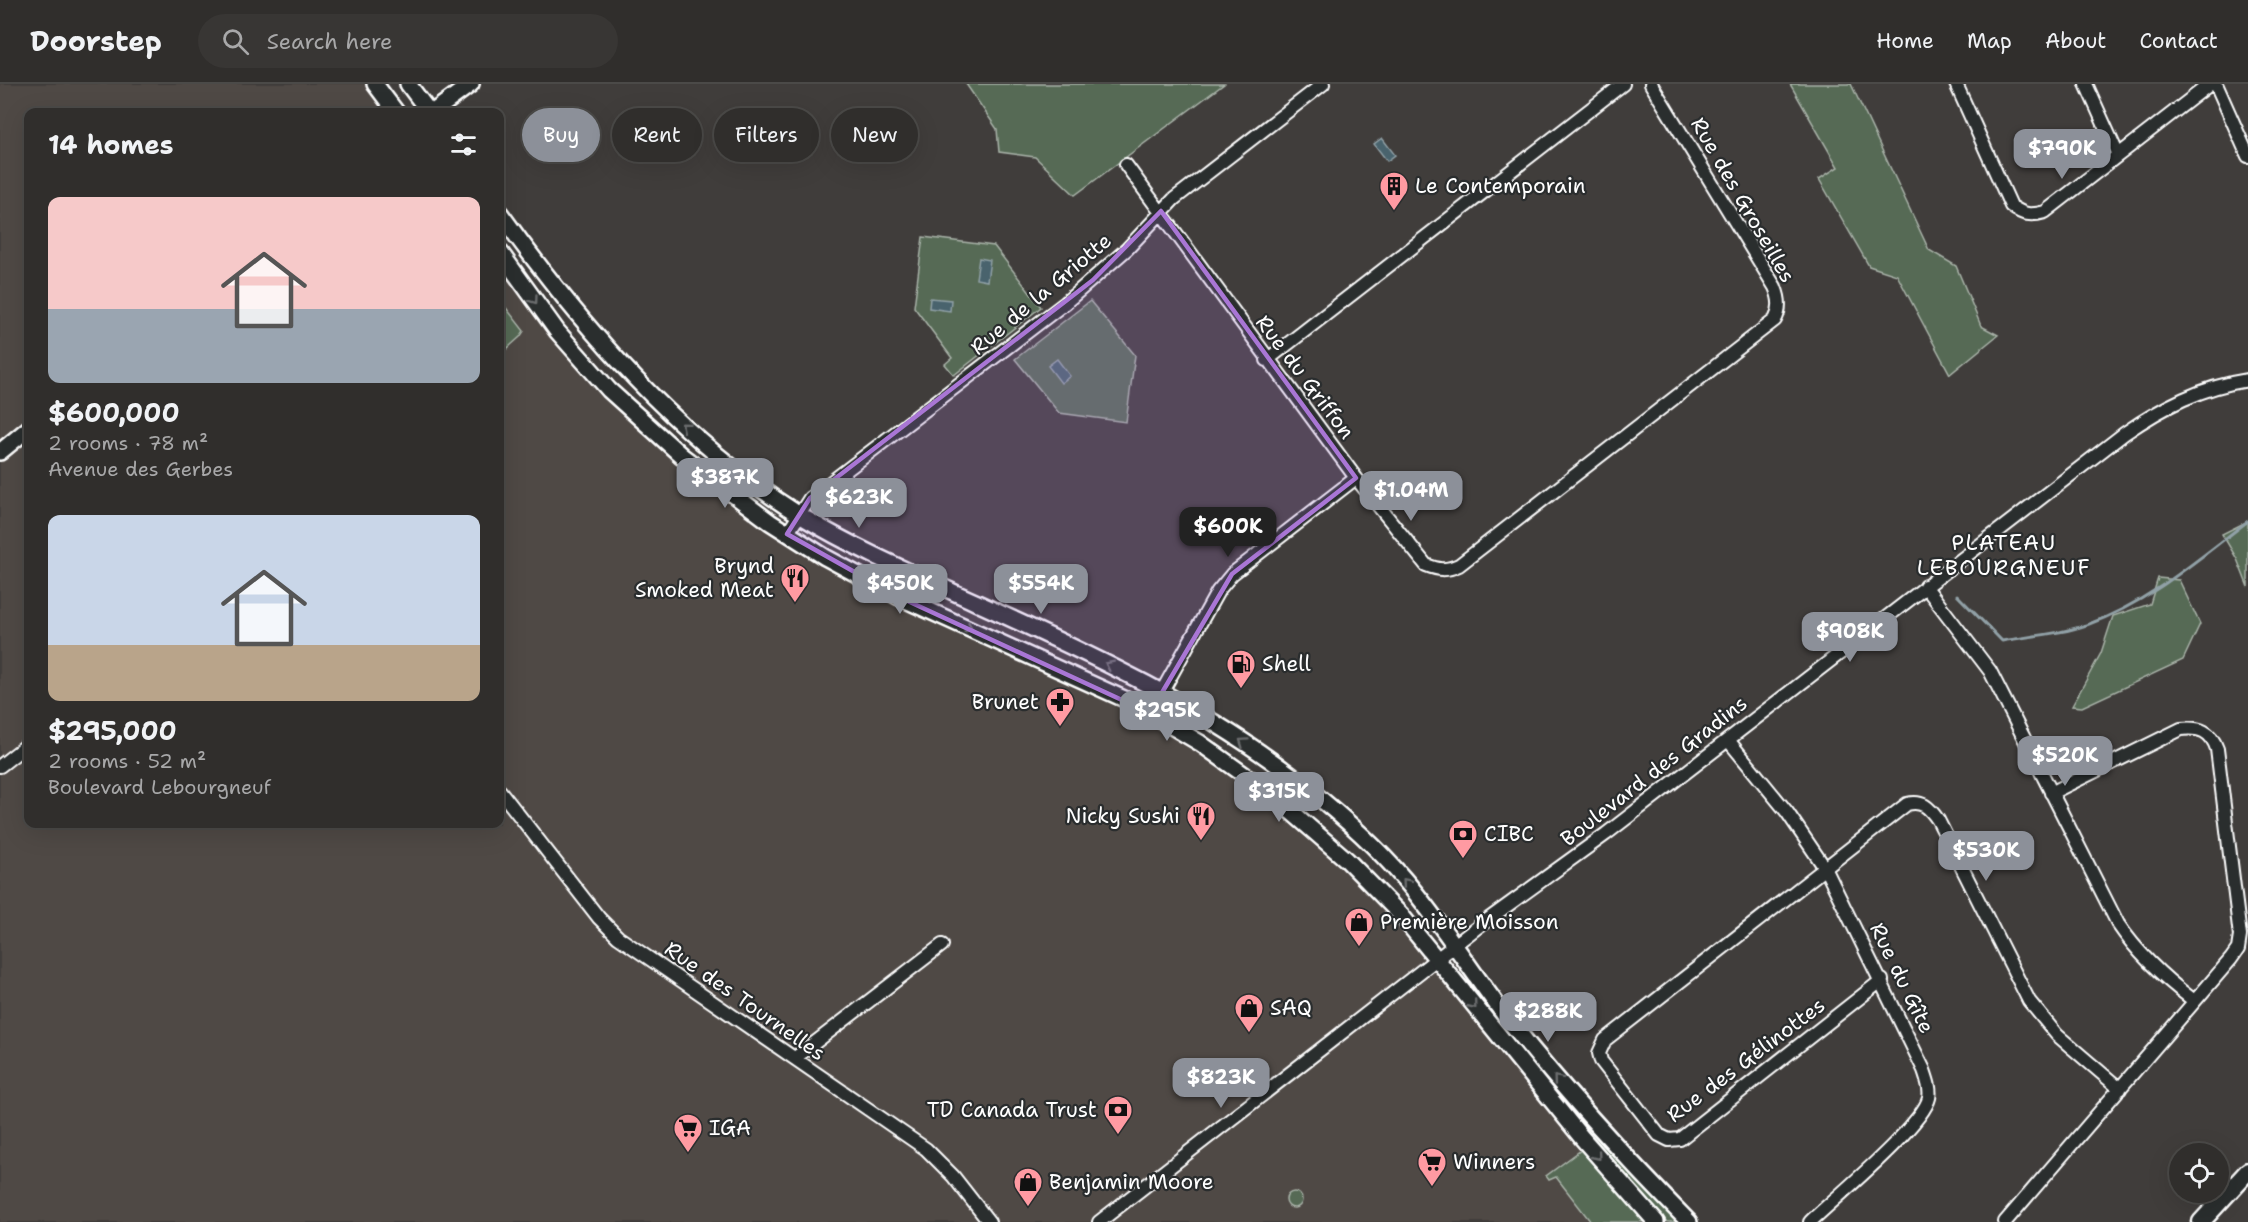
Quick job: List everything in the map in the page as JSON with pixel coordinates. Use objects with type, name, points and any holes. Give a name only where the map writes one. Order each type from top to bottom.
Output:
[{"type":"highway","points":[[2201,1222],[2248,1172]]},
{"type":"main road","points":[[375,84],[393,108]]},
{"type":"main road","points":[[408,84],[428,108]]},
{"type":"main road","points":[[437,108],[471,84]]},
{"type":"main road","points":[[504,219],[530,256],[591,331],[650,393],[730,463],[798,513],[905,571],[1162,691],[1267,758],[1348,823],[1407,882],[1502,1012],[1557,1080],[1689,1222]]},
{"type":"main road","points":[[504,258],[557,331],[631,412],[682,456],[787,534],[899,597],[1086,680],[1150,713],[1238,768],[1271,794],[1377,889],[1438,959],[1582,1138],[1656,1222]]},
{"type":"main road","points":[[0,452],[24,432]]},
{"type":"street","name":"Rue de la Griotte","points":[[787,534],[798,513],[810,498],[998,357],[1093,280],[1174,199],[1323,84]]},
{"type":"street","points":[[1267,360],[1623,84]]},
{"type":"street","name":"Rue des Groseilles","points":[[1651,84],[1775,287],[1780,306]]},
{"type":"street","points":[[1956,84],[2012,206],[2020,213],[2032,215],[2045,212],[2210,84]]},
{"type":"street","points":[[2086,84],[2118,155]]},
{"type":"street","points":[[2216,84],[2248,156]]},
{"type":"street","name":"Rue du Griffon","points":[[1126,165],[1267,360],[1356,478],[1426,565],[1439,570],[1450,570],[1459,565],[1775,320],[1780,306]]},
{"type":"street","name":"Boulevard des Gradins","points":[[1099,1222],[1455,945],[1606,834],[2146,418],[2193,394],[2248,380]]},
{"type":"street","points":[[1150,713],[1218,591],[1232,574],[1356,478]]},
{"type":"street","points":[[1925,586],[1990,671],[2118,924],[2132,946],[2193,1000]]},
{"type":"street","points":[[2005,1222],[2120,1089],[2193,1000],[2231,959],[2238,949],[2240,936],[2217,749],[2214,739],[2206,732],[2194,728],[2181,729],[2051,793]]},
{"type":"street","name":"Rue du Gîte","points":[[1728,740],[1787,812],[1825,868],[1882,980],[1924,1070],[1930,1096],[1917,1121],[1810,1222]]},
{"type":"street","points":[[0,766],[24,747]]},
{"type":"street","name":"Rue des Tournelles","points":[[504,796],[593,911],[618,936],[926,1149],[953,1176],[989,1222]]},
{"type":"street","name":"Rue des Gélinottes","points":[[1882,980],[1680,1139],[1669,1140],[1659,1135],[1601,1061],[1599,1053],[1605,1040],[1906,804],[1916,802],[1929,807],[1938,820],[2029,1000],[2042,1019],[2120,1089]]},
{"type":"street","points":[[795,1058],[942,945]]},
{"type":"highlighted area","points":[[1161,211],[1356,478],[1232,574],[1150,713],[899,597],[787,534],[810,498],[1093,280]]},
{"type":"shaded area","points":[[0,84],[376,84],[394,108],[24,108],[24,828],[504,828],[504,257],[609,390],[806,546],[1130,702],[1335,849],[1656,1222],[0,1222]]},
{"type":"green space","points":[[966,84],[1224,84],[1075,195],[1035,157],[999,152],[997,129]]},
{"type":"green space","points":[[1790,84],[1851,84],[1929,250],[1956,266],[1981,326],[1998,335],[1950,374],[1897,275],[1869,266],[1819,179],[1838,167]]},
{"type":"green space","points":[[923,237],[994,246],[1041,307],[954,375],[945,364],[952,358],[914,307]]},
{"type":"green space","points":[[1090,301],[1135,355],[1126,422],[1059,413],[1015,359]]},
{"type":"green space","points":[[504,305],[524,331],[504,351]]},
{"type":"green space","points":[[2248,521],[2248,587],[2237,559],[2222,534]]},
{"type":"green space","points":[[2158,578],[2179,580],[2200,624],[2183,660],[2082,707],[2072,706],[2101,653],[2113,616],[2150,604]]},
{"type":"green space","points":[[1589,1131],[1679,1222],[1667,1222],[1587,1133]]},
{"type":"green space","points":[[1581,1150],[1645,1222],[1591,1222],[1556,1177],[1549,1180],[1546,1176]]},
{"type":"green space","points":[[1291,1192],[1297,1192],[1302,1200],[1300,1206],[1291,1208],[1286,1203],[1286,1197]]},
{"type":"water","points":[[1382,138],[1395,155],[1387,161],[1374,144]]},
{"type":"water","points":[[979,258],[990,260],[987,281],[976,279]]},
{"type":"water","points":[[930,298],[951,300],[950,311],[929,308]]},
{"type":"water","points":[[1057,359],[1070,376],[1061,383],[1048,366]]},
{"type":"waterway","points":[[1957,595],[2002,641],[2068,630],[2111,615],[2152,592],[2248,521]]},
{"type":"place","name":"Le Contemporain","points":[[1394,212]]},
{"type":"place","name":"Brynd Smoked Meat","points":[[795,604]]},
{"type":"place","name":"Shell","points":[[1241,690]]},
{"type":"place","name":"Brunet","points":[[1060,728]]},
{"type":"place","name":"Nicky Sushi","points":[[1201,842]]},
{"type":"place","name":"CIBC","points":[[1463,860]]},
{"type":"place","name":"Première Moisson","points":[[1359,948]]},
{"type":"place","name":"SAQ","points":[[1249,1034]]},
{"type":"place","name":"TD Canada Trust","points":[[1118,1136]]},
{"type":"place","name":"IGA","points":[[688,1154]]},
{"type":"place","name":"Winners","points":[[1432,1188]]},
{"type":"place","name":"Benjamin Moore","points":[[1028,1208]]},
{"type":"district","name":"PLATEAU LEBOURGNEUF","points":[[2004,554]]}]
